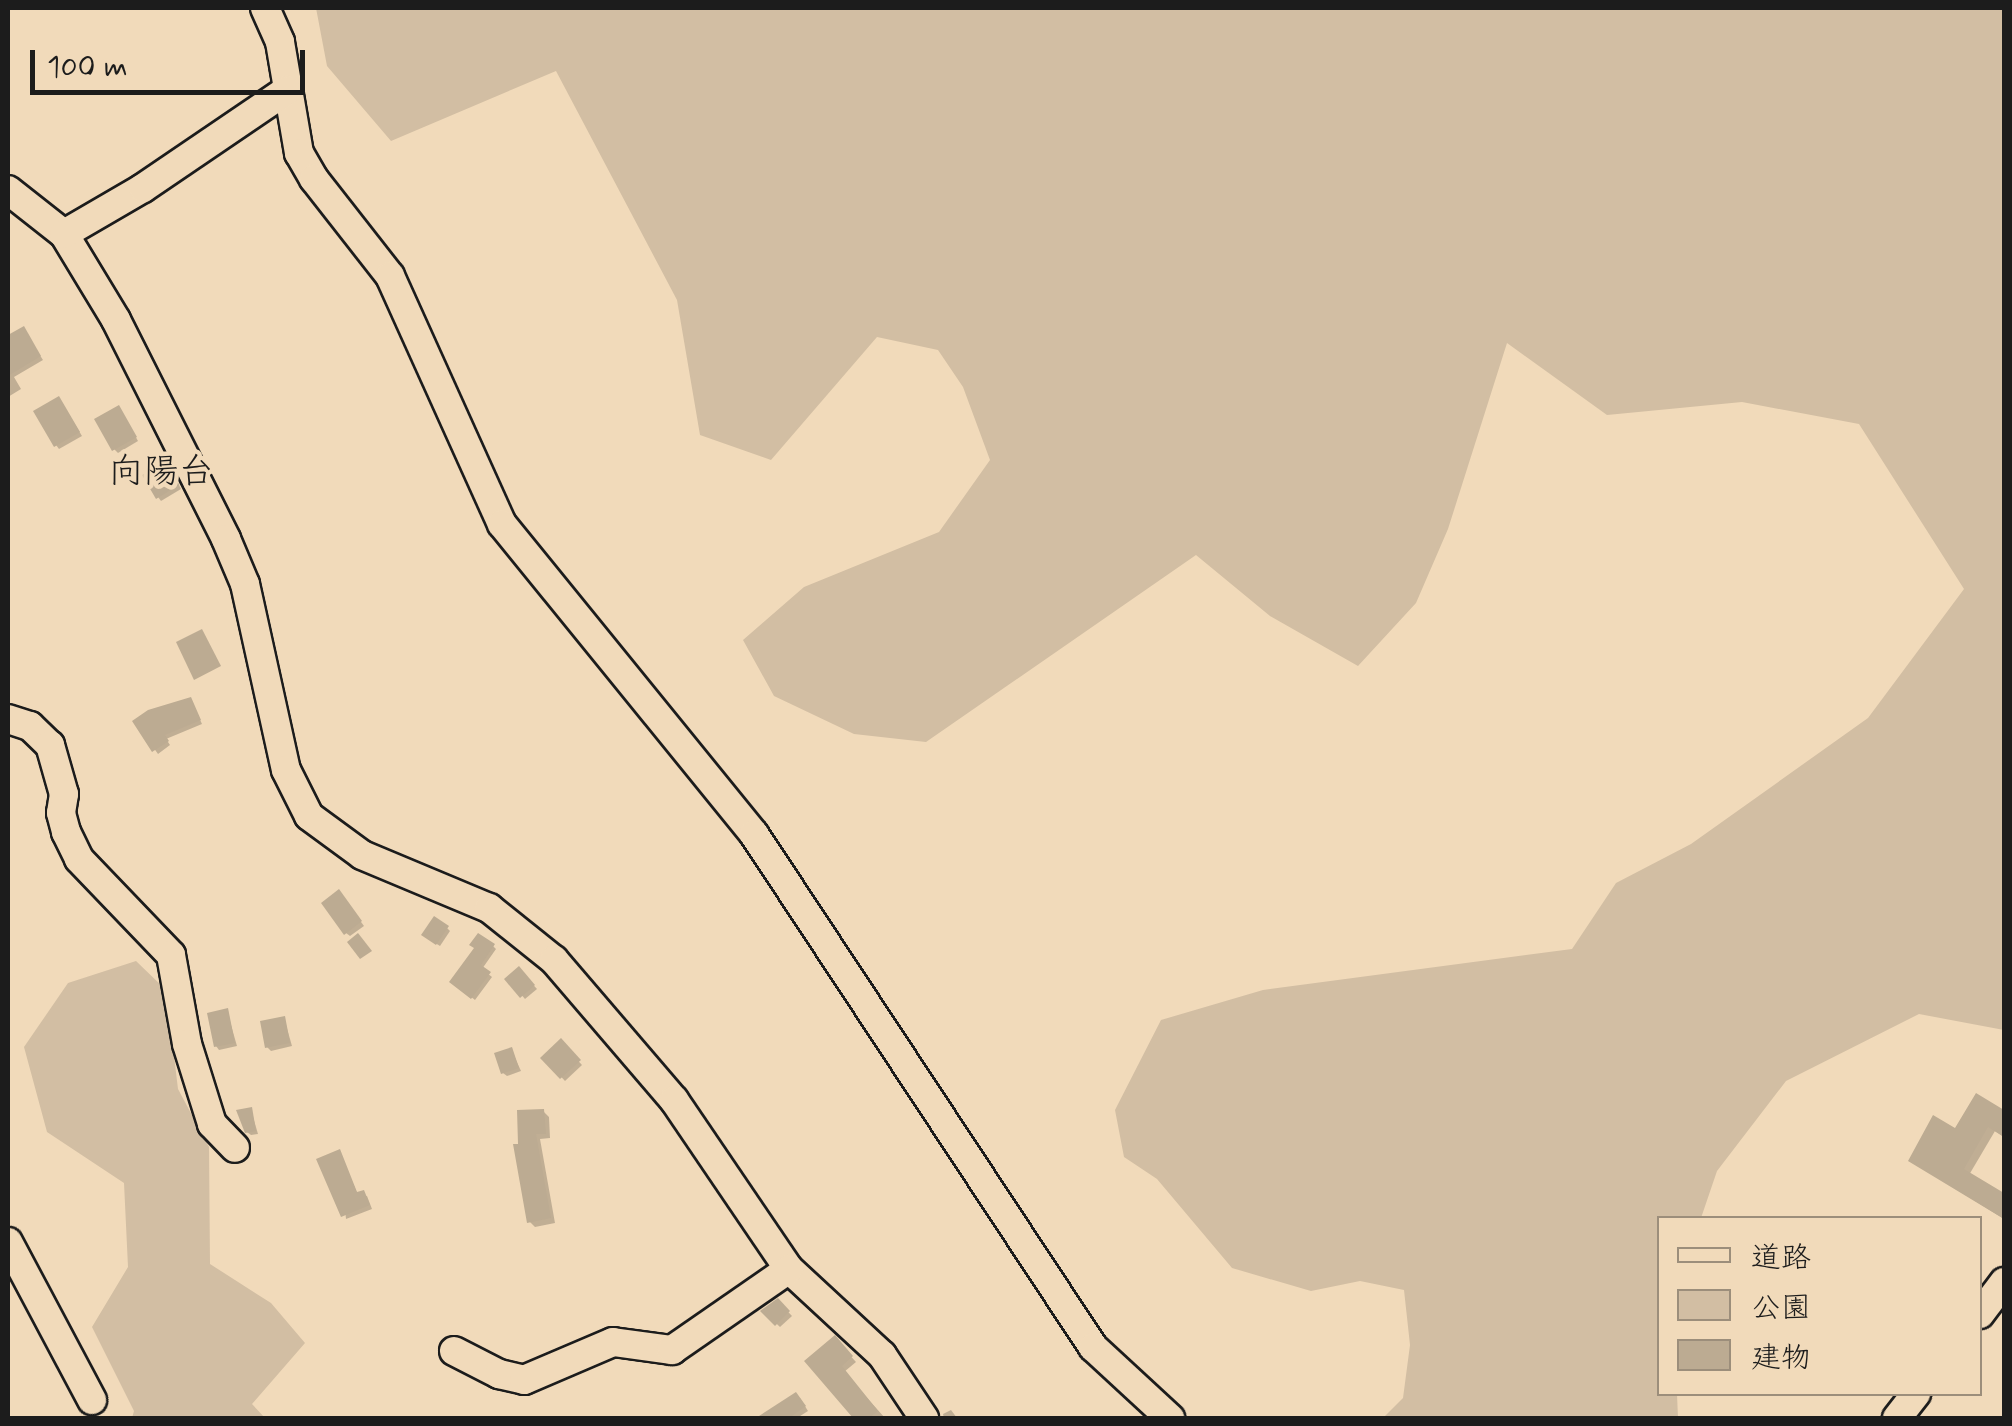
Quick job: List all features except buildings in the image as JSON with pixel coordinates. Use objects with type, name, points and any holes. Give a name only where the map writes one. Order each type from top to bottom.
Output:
[{"type":"street","points":[[264,8],[280,42],[298,152],[314,179],[390,276],[502,524],[754,834],[1093,1347],[1170,1418]]},
{"type":"street","points":[[64,234],[143,188],[287,90]]},
{"type":"street","points":[[8,190],[64,234],[116,320],[245,584],[286,770],[309,816],[362,855],[488,908],[554,960],[674,1100],[789,1269],[882,1356],[924,1418]]},
{"type":"street","points":[[8,719],[30,726],[50,745],[64,794],[61,813],[79,858],[171,955],[187,1044],[212,1124],[235,1148]]},
{"type":"street","points":[[8,1242],[92,1400]]},
{"type":"street","points":[[454,1351],[498,1374],[524,1380],[614,1342],[672,1350],[789,1269]]},
{"type":"street","points":[[1982,1311],[2004,1282]]},
{"type":"street","points":[[1897,1418],[1914,1396]]},
{"type":"green space","points":[[316,8],[2004,8],[2004,1030],[1919,1014],[1786,1081],[1717,1171],[1702,1216],[1657,1216],[1657,1396],[1677,1396],[1678,1418],[1383,1418],[1403,1398],[1410,1345],[1404,1290],[1360,1281],[1311,1291],[1232,1268],[1157,1179],[1124,1157],[1115,1110],[1161,1020],[1263,990],[1572,949],[1616,883],[1691,844],[1868,718],[1964,589],[1859,424],[1742,402],[1607,415],[1507,343],[1448,529],[1416,603],[1358,666],[1270,616],[1196,555],[926,742],[854,734],[774,696],[743,640],[804,587],[939,532],[990,460],[963,387],[938,350],[877,337],[771,460],[700,435],[677,300],[556,71],[391,141],[327,66]]},
{"type":"green space","points":[[136,961],[166,990],[178,1089],[209,1147],[210,1264],[271,1303],[305,1343],[252,1404],[265,1418],[132,1418],[134,1411],[92,1327],[128,1267],[124,1183],[47,1132],[24,1047],[68,983]]},
{"type":"district","name":"向陽台","points":[[161,472]]}]
